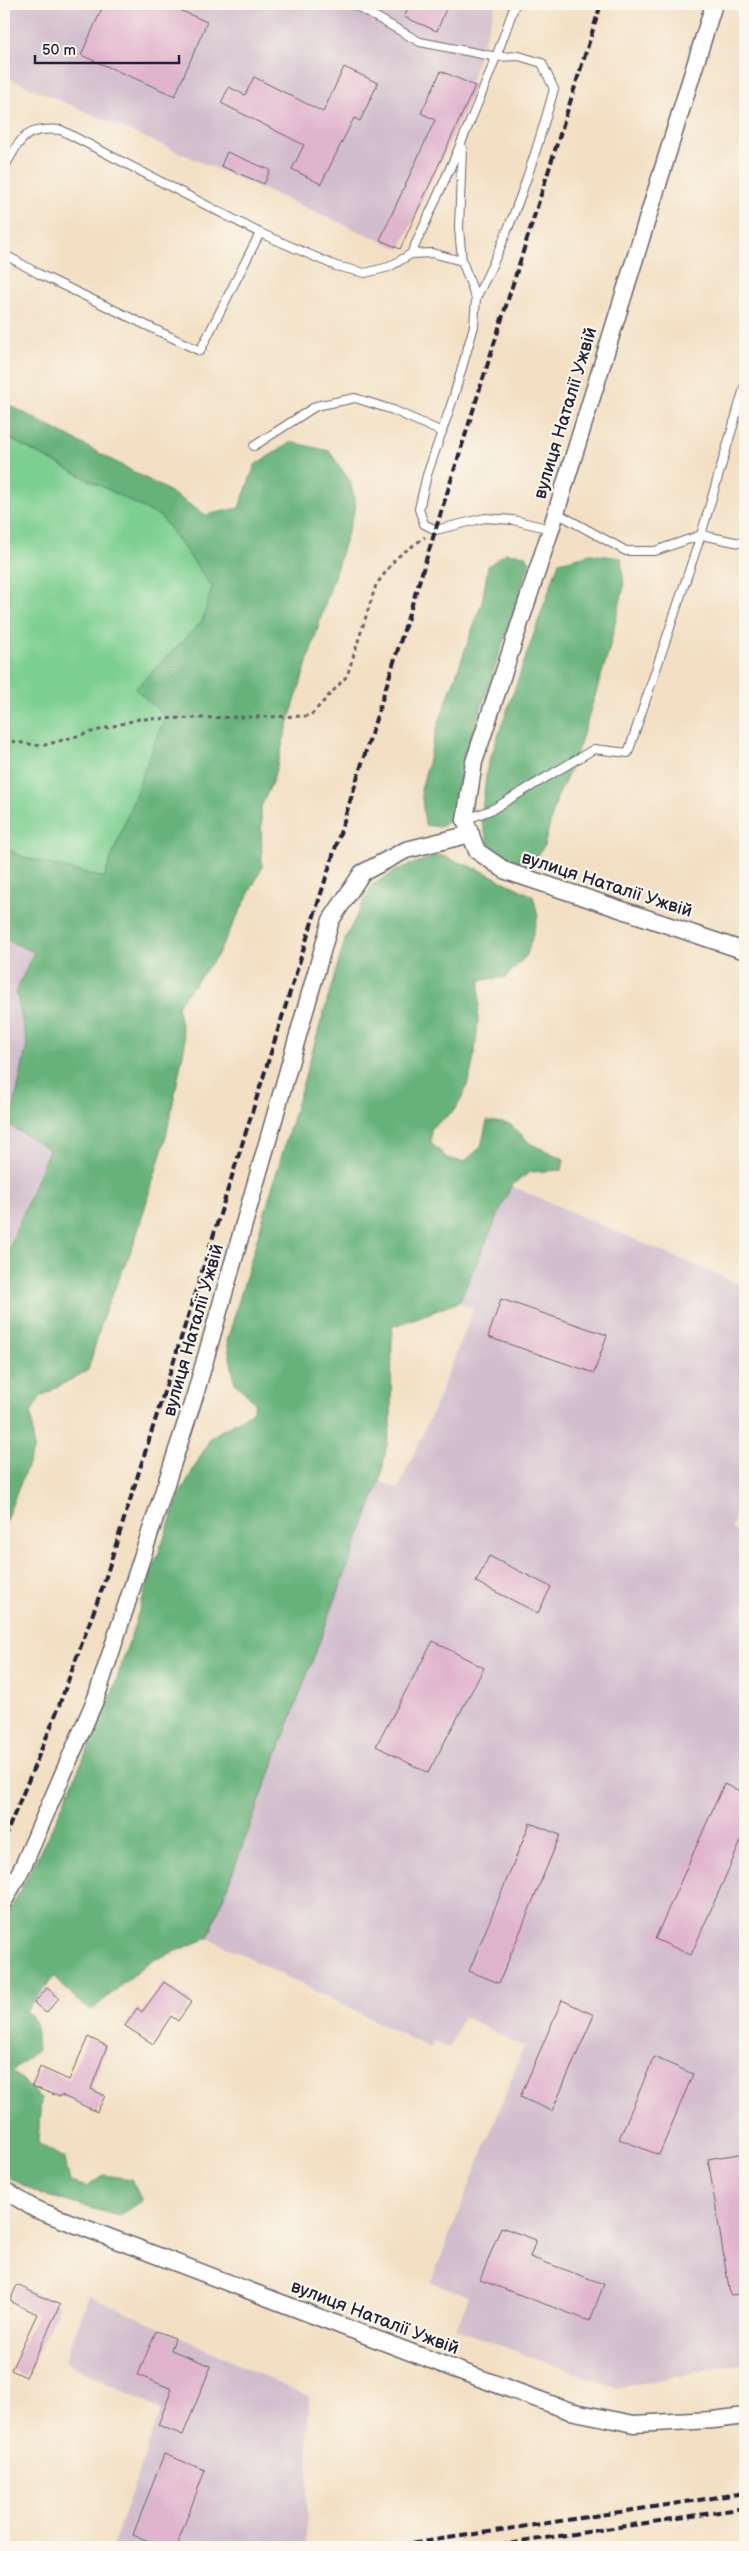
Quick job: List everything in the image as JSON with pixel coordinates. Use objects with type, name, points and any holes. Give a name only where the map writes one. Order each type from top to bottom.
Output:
[{"type":"street","name":"вулиця Наталії Ужвій","points":[[714,4],[551,529],[474,762],[468,827],[477,850],[506,871],[745,951]]},
{"type":"street","name":"вулиця Наталії Ужвій","points":[[4,1901],[23,1866],[96,1698],[195,1395],[332,920],[362,873],[406,850],[468,827]]},
{"type":"street","name":"вулиця Наталії Ужвій","points":[[4,2190],[35,2209],[452,2368],[570,2410],[634,2424],[713,2420],[745,2416]]},
{"type":"lane","points":[[353,4],[420,42],[497,57],[519,56],[542,63],[554,88],[533,163],[493,265],[476,298],[474,326],[427,476],[419,509],[424,524],[436,530],[486,518],[512,520],[551,529]]},
{"type":"lane","points":[[411,254],[462,143],[497,57],[515,4]]},
{"type":"lane","points":[[4,168],[21,138],[41,128],[61,130],[260,233],[336,266],[366,273],[389,267],[411,254],[432,253],[462,261]]},
{"type":"lane","points":[[462,143],[459,228],[462,261],[476,298]]},
{"type":"lane","points":[[4,254],[40,274],[200,351],[260,233]]},
{"type":"lane","points":[[468,827],[493,809],[594,749],[628,753],[701,535],[745,385]]},
{"type":"lane","points":[[254,446],[316,406],[355,398],[393,410],[442,432]]},
{"type":"lane","points":[[555,512],[626,551],[655,550],[701,535],[745,544]]},
{"type":"path","points":[[4,740],[41,746],[139,718],[310,716],[347,676],[376,585],[396,558],[436,530]]},
{"type":"shaded area","points":[[4,4],[496,4],[469,84],[475,86],[400,249],[9,78],[4,89]]},
{"type":"shaded area","points":[[4,864],[146,919],[4,1257]]},
{"type":"shaded area","points":[[511,1186],[745,1287],[745,1489],[731,1529],[745,1536],[745,2363],[617,2388],[456,2329],[469,2296],[431,2282],[524,2047],[463,2016],[449,2048],[434,2041],[430,2048],[208,1938],[380,1481],[398,1489],[436,1404],[474,1308],[459,1302]]},
{"type":"shaded area","points":[[89,2295],[309,2397],[306,2547],[112,2547],[161,2410],[65,2362]]},
{"type":"green space","points":[[4,402],[162,487],[206,515],[239,508],[255,465],[291,442],[329,451],[350,481],[356,506],[291,714],[273,780],[261,807],[262,868],[217,956],[177,1006],[185,1044],[166,1137],[134,1244],[105,1311],[88,1370],[40,1397],[31,1413],[34,1449],[4,1525],[4,1260],[49,1149],[10,1126],[27,1044],[16,991],[34,952],[4,939],[4,847],[23,857],[104,878],[165,716],[135,689],[202,621],[212,587],[161,517],[4,436]]},
{"type":"green space","points":[[4,436],[161,517],[213,587],[203,621],[136,689],[165,716],[104,878],[23,857],[4,847]]},
{"type":"green space","points":[[506,553],[525,555],[530,562],[464,760],[452,819],[440,827],[425,825],[421,790],[437,728],[482,603],[488,566]]},
{"type":"green space","points":[[591,554],[621,558],[624,586],[608,654],[575,760],[557,798],[544,846],[530,867],[510,862],[489,845],[481,819],[487,768],[559,562]]},
{"type":"green space","points":[[439,855],[480,870],[533,896],[538,916],[527,955],[506,977],[480,980],[476,1044],[470,1077],[465,1092],[456,1108],[431,1128],[431,1143],[447,1158],[464,1162],[481,1147],[487,1121],[510,1124],[531,1144],[564,1159],[562,1170],[530,1172],[511,1186],[459,1302],[392,1327],[391,1423],[380,1481],[208,1938],[149,1962],[92,2010],[75,1998],[54,1977],[26,2010],[36,2022],[38,2050],[12,2071],[41,2098],[38,2143],[65,2159],[70,2182],[87,2187],[104,2175],[131,2179],[142,2201],[119,2216],[40,2194],[4,2175],[4,1922],[55,1822],[111,1697],[150,1577],[180,1494],[211,1437],[252,1412],[255,1403],[235,1383],[227,1341],[346,937],[372,885],[401,868]]},
{"type":"building","points":[[104,4],[166,4],[207,22],[175,96],[81,55]]},
{"type":"building","points":[[410,4],[448,4],[437,31],[404,17]]},
{"type":"building","points":[[344,67],[378,83],[360,121],[354,118],[321,184],[292,169],[304,145],[221,103],[229,87],[245,95],[254,77],[323,112]]},
{"type":"building","points":[[441,71],[475,86],[400,249],[380,240],[435,120],[421,113]]},
{"type":"building","points":[[227,152],[270,170],[264,184],[221,166]]},
{"type":"building","points":[[501,1299],[607,1335],[594,1373],[488,1337]]},
{"type":"building","points":[[489,1556],[551,1587],[538,1613],[476,1582]]},
{"type":"building","points":[[433,1641],[484,1668],[428,1773],[376,1746]]},
{"type":"building","points":[[724,1784],[745,1793],[745,1832],[691,1955],[655,1939]]},
{"type":"building","points":[[530,1823],[560,1835],[499,1983],[469,1971]]},
{"type":"building","points":[[164,1982],[192,2001],[178,2021],[171,2016],[153,2044],[125,2026],[137,2008],[142,2012]]},
{"type":"building","points":[[47,1988],[59,1998],[46,2013],[34,2003]]},
{"type":"building","points":[[562,2000],[594,2015],[552,2111],[520,2097]]},
{"type":"building","points":[[88,2037],[107,2046],[91,2089],[105,2096],[97,2112],[61,2095],[60,2097],[32,2086],[40,2067],[69,2080]]},
{"type":"building","points":[[654,2057],[693,2074],[659,2155],[619,2139]]},
{"type":"building","points":[[745,2153],[745,2293],[730,2295],[708,2159]]},
{"type":"building","points":[[501,2227],[536,2240],[530,2257],[604,2284],[590,2321],[480,2280]]},
{"type":"building","points":[[17,2285],[60,2305],[26,2377],[11,2370],[37,2314],[10,2301]]},
{"type":"building","points":[[156,2331],[175,2338],[171,2350],[211,2366],[183,2435],[158,2425],[172,2389],[138,2375]]},
{"type":"building","points":[[164,2454],[205,2470],[176,2547],[165,2547],[133,2535]]},
{"type":"railway","points":[[4,1839],[54,1719],[103,1586],[601,4]]},
{"type":"railway","points":[[389,2547],[745,2493]]},
{"type":"railway","points":[[487,2547],[745,2508]]}]
